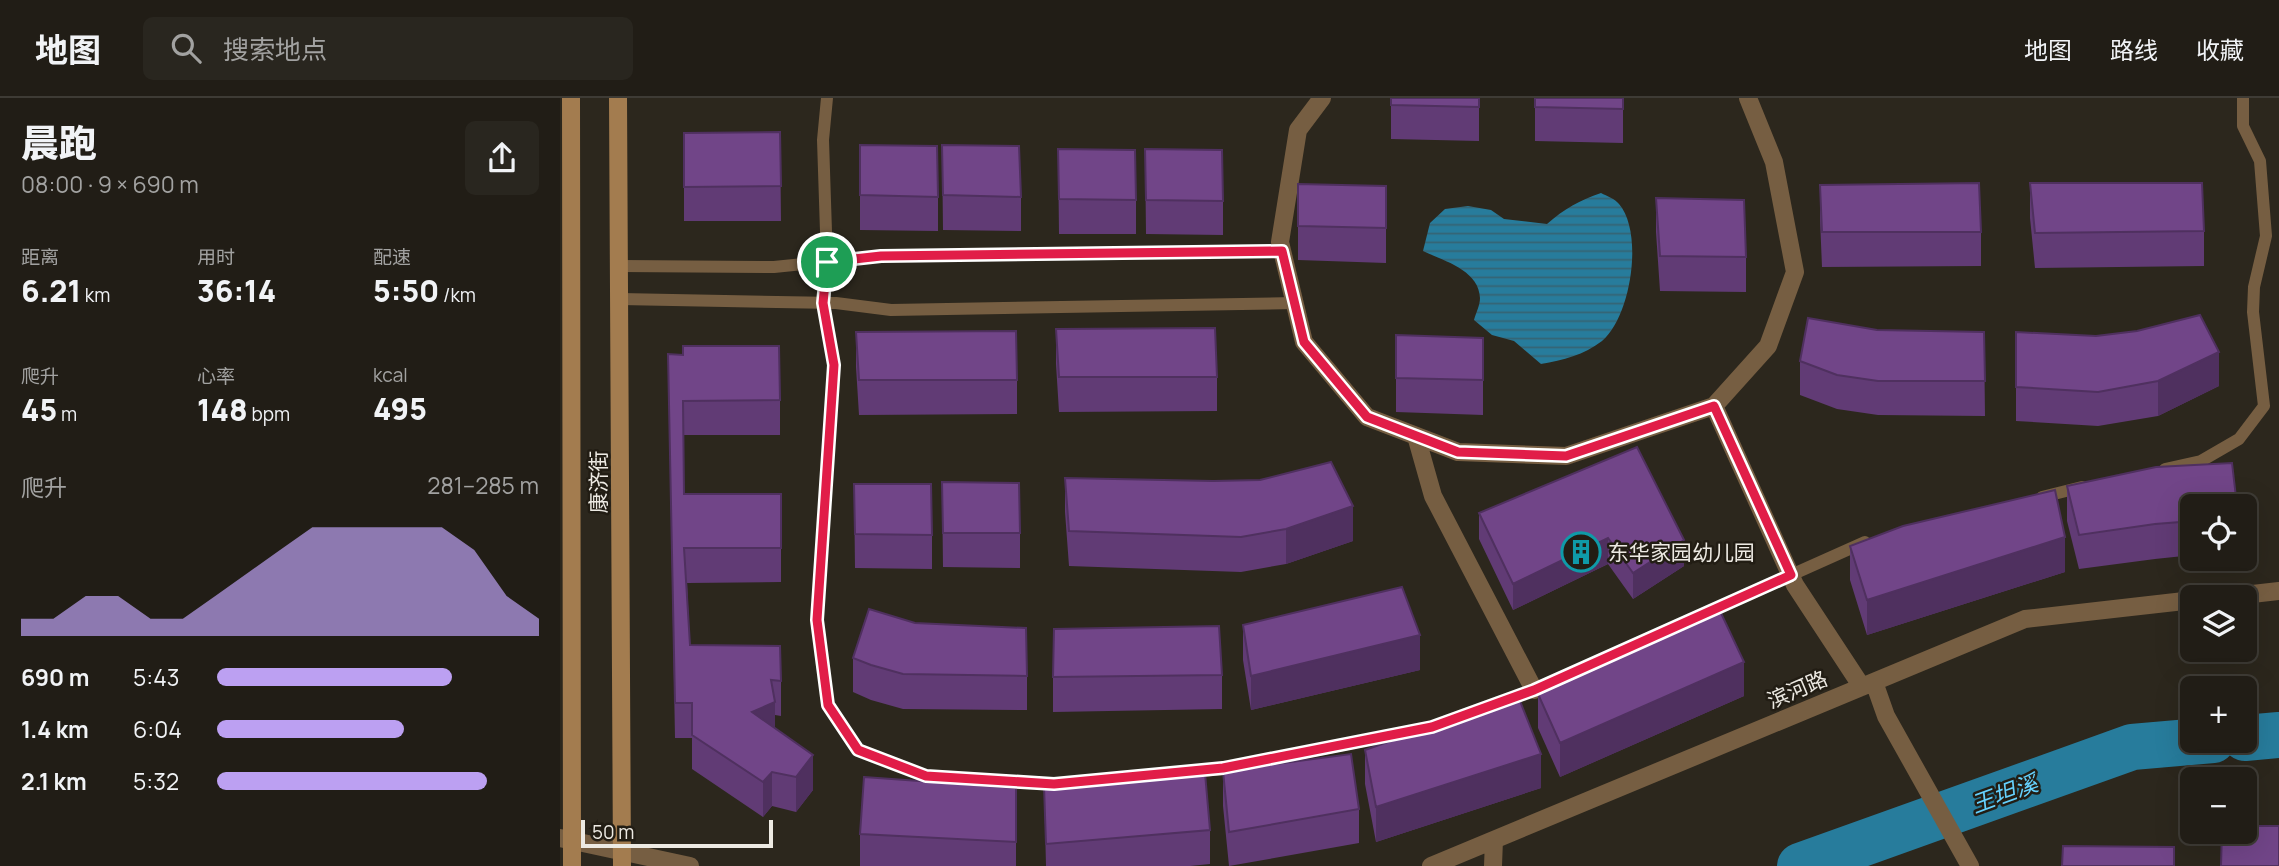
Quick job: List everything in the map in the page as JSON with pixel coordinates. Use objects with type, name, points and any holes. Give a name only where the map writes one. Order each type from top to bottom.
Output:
[{"type":"main road","name":"康济街","points":[[571,98],[566,261],[566,840],[572,866]]},
{"type":"main road","name":"康济街","points":[[618,98],[622,859]]},
{"type":"street","points":[[1322,98],[1298,130],[1280,242],[1304,342],[1367,417],[1458,452],[1566,456],[1714,406],[1768,346],[1795,271],[1774,162],[1748,98]]},
{"type":"street","points":[[1714,406],[1795,585],[1868,684],[1969,865]]},
{"type":"street","points":[[1416,436],[1433,496],[1534,690]]},
{"type":"street","points":[[2257,593],[2279,591]]},
{"type":"street","name":"滨河路","points":[[1431,866],[2025,619],[2180,601]]},
{"type":"street","points":[[566,840],[622,859],[690,866]]},
{"type":"street","points":[[1493,866],[1494,840]]},
{"type":"lane","points":[[827,98],[823,140],[827,262],[823,303],[834,365],[817,620],[828,705],[858,750],[926,776],[1067,783],[1236,766],[1432,727],[1534,690],[1872,540]]},
{"type":"lane","points":[[2150,472],[2201,461],[2211,456],[2239,439],[2264,406],[2253,312],[2254,287],[2266,236],[2260,161],[2243,126],[2243,98]]},
{"type":"lane","points":[[620,266],[774,267],[881,256],[1282,251]]},
{"type":"lane","points":[[620,299],[823,303],[891,310],[1294,303]]},
{"type":"lane","points":[[2032,499],[2098,484]]},
{"type":"water","points":[[1601,193],[1617,202],[1627,217],[1631,234],[1631,274],[1627,295],[1612,329],[1595,346],[1573,356],[1541,364],[1514,341],[1492,335],[1474,320],[1480,298],[1474,280],[1459,268],[1423,251],[1430,223],[1445,209],[1468,206],[1491,210],[1504,219],[1547,224],[1572,205]]},
{"type":"building","points":[[1391,98],[1479,98],[1479,107],[1391,105]]},
{"type":"building","points":[[1535,98],[1623,98],[1623,109],[1535,107]]},
{"type":"building","points":[[780,132],[781,186],[684,187],[684,133]]},
{"type":"building","points":[[860,145],[937,146],[938,197],[860,195]]},
{"type":"building","points":[[942,145],[1019,146],[1021,197],[943,195]]},
{"type":"building","points":[[1058,149],[1135,150],[1136,200],[1059,199]]},
{"type":"building","points":[[1145,149],[1222,150],[1223,201],[1146,200]]},
{"type":"building","points":[[1979,183],[1981,232],[1822,232],[1820,185]]},
{"type":"building","points":[[2030,183],[2202,183],[2204,231],[2035,233]]},
{"type":"building","points":[[1298,184],[1386,186],[1386,228],[1298,226]]},
{"type":"building","points":[[1656,198],[1744,200],[1746,257],[1660,256]]},
{"type":"building","points":[[2200,315],[2219,352],[2158,381],[2098,392],[2016,387],[2016,332],[2096,336],[2137,331]]},
{"type":"building","points":[[1808,318],[1877,330],[1984,332],[1985,381],[1878,381],[1837,375],[1800,361]]},
{"type":"building","points":[[1215,328],[1217,377],[1059,377],[1056,329]]},
{"type":"building","points":[[1016,331],[1017,380],[859,380],[856,332]]},
{"type":"building","points":[[1396,335],[1483,338],[1483,380],[1396,378]]},
{"type":"building","points":[[683,346],[779,346],[780,400],[683,401],[684,494],[781,494],[781,548],[684,548],[690,645],[780,646],[781,681],[771,680],[775,702],[752,712],[813,755],[796,777],[772,772],[763,782],[692,735],[692,703],[675,703],[668,354],[683,355]]},
{"type":"building","name":"东华家园幼儿园","points":[[1637,447],[1684,540],[1633,573],[1608,538],[1513,584],[1479,513]]},
{"type":"building","points":[[1331,462],[1353,506],[1286,529],[1241,537],[1069,531],[1065,478],[1260,480]]},
{"type":"building","points":[[2232,463],[2236,494],[2180,494],[2180,522],[2079,535],[2067,486],[2156,467]]},
{"type":"building","points":[[942,482],[1019,483],[1020,533],[943,533]]},
{"type":"building","points":[[854,484],[931,484],[932,535],[855,534]]},
{"type":"building","points":[[2055,490],[2065,537],[1867,600],[1850,546],[1903,526]]},
{"type":"building","points":[[1402,587],[1420,635],[1251,676],[1243,625]]},
{"type":"building","points":[[869,609],[915,623],[1026,628],[1027,676],[903,674],[853,658]]},
{"type":"building","points":[[1720,611],[1744,662],[1560,743],[1538,694]]},
{"type":"building","points":[[1219,626],[1222,675],[1053,677],[1054,629]]},
{"type":"building","points":[[1518,696],[1541,754],[1376,807],[1365,750]]},
{"type":"building","points":[[1351,754],[1359,809],[1229,832],[1223,771]]},
{"type":"building","points":[[1205,773],[1210,830],[1046,844],[1044,786]]},
{"type":"building","points":[[864,777],[1016,788],[1016,842],[860,834]]},
{"type":"building","points":[[2257,826],[2279,826],[2279,866],[2221,866],[2222,844],[2257,844]]},
{"type":"building","points":[[2063,846],[2174,847],[2174,866],[2062,866]]},
{"type":"waterway","name":"王坦溪","points":[[2257,737],[2279,735]]},
{"type":"waterway","name":"王坦溪","points":[[1800,866],[2132,747],[2180,743]]},
{"type":"place","name":"东华家园幼儿园","points":[[1581,552]]},
{"type":"route","points":[[1282,251],[1304,342],[1367,417],[1458,452],[1566,456],[1714,406],[1791,575],[1534,690],[1432,727],[1223,768],[1054,784],[926,776],[858,750],[828,705],[817,620],[834,365],[823,303],[827,262],[881,256],[1282,251]]}]
